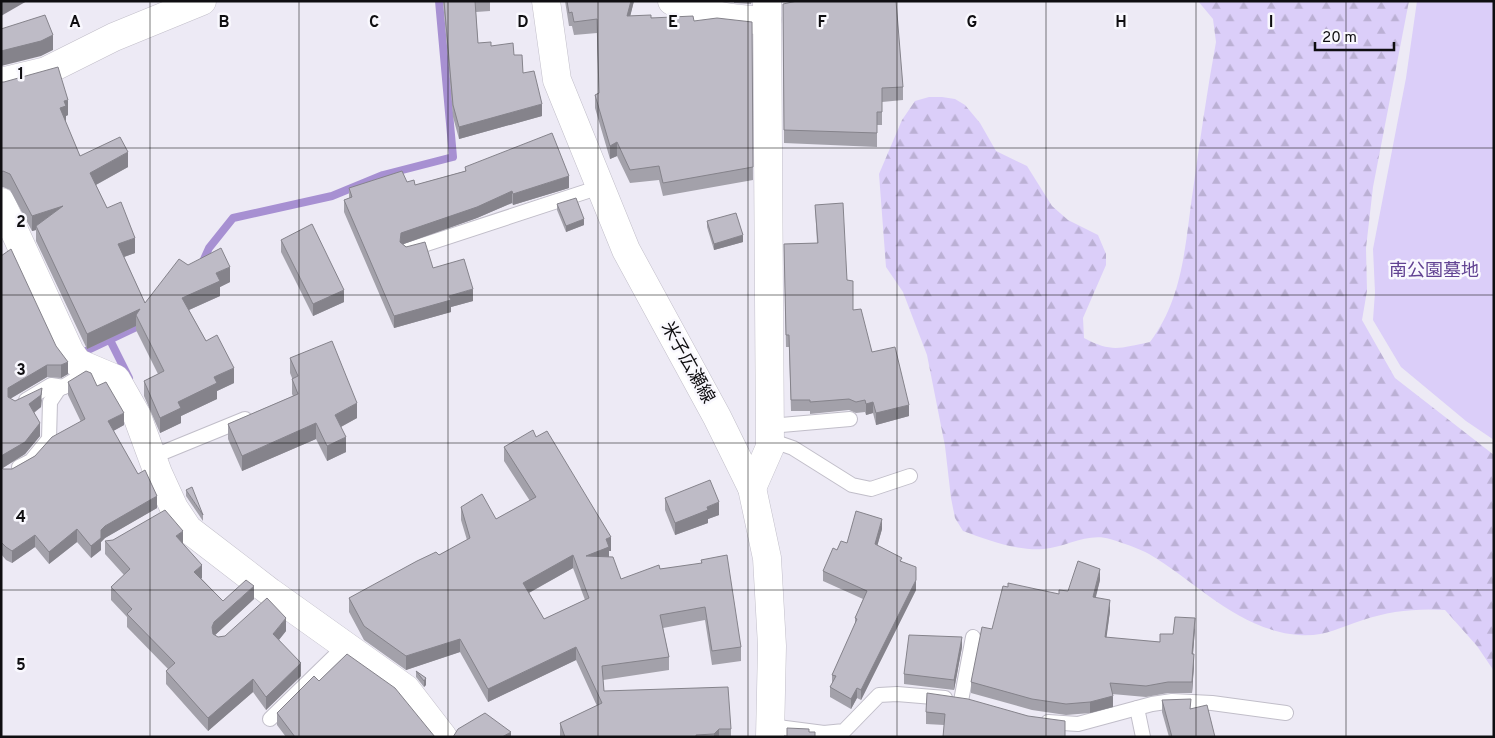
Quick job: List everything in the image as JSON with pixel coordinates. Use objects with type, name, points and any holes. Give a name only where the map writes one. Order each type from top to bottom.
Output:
[{"type":"street","points":[[1,82],[46,71],[114,37],[202,1]]},
{"type":"street","name":"米子広瀬線","points":[[546,1],[557,80],[626,250],[717,417],[752,488],[767,558],[772,646],[770,732]]},
{"type":"street","points":[[672,1],[690,9],[737,21],[772,10],[770,447],[752,488]]},
{"type":"street","points":[[1,202],[14,248],[70,352],[78,363],[116,380],[137,416],[170,510],[188,529],[266,600],[346,644],[406,689],[443,737]]},
{"type":"lane","points":[[408,250],[600,187]]},
{"type":"lane","points":[[8,474],[31,461],[48,439],[50,402],[58,390],[91,370]]},
{"type":"lane","points":[[16,405],[51,385],[64,387]]},
{"type":"lane","points":[[152,457],[260,413]]},
{"type":"lane","points":[[770,433],[850,419]]},
{"type":"lane","points":[[770,433],[852,485],[871,489],[910,476]]},
{"type":"lane","points":[[961,701],[973,637]]},
{"type":"lane","points":[[270,719],[346,644]]},
{"type":"lane","points":[[770,732],[824,733],[844,731],[879,695],[897,694],[979,704]]},
{"type":"lane","points":[[1034,719],[1078,724],[1137,708],[1172,701],[1212,703],[1286,714]]},
{"type":"lane","points":[[1137,708],[1143,737]]},
{"type":"green space","points":[[1198,1],[1409,1],[1373,187],[1366,248],[1367,291],[1362,320],[1395,378],[1494,455],[1494,671],[1477,646],[1445,610],[1424,609],[1393,612],[1319,634],[1290,634],[1251,622],[1216,601],[1149,554],[1125,544],[1102,537],[1094,537],[1044,549],[1013,547],[963,531],[955,518],[945,446],[927,355],[903,292],[886,267],[879,174],[902,120],[915,101],[929,97],[955,99],[965,105],[980,123],[996,151],[1027,166],[1052,206],[1068,220],[1098,235],[1106,254],[1106,265],[1083,318],[1084,338],[1102,346],[1116,348],[1150,342],[1170,307],[1181,269],[1216,42],[1213,19]]},
{"type":"green space","name":"南公園墓地","points":[[1417,1],[1494,1],[1494,440],[1466,421],[1401,367],[1373,320],[1375,292],[1373,249],[1406,78]]},
{"type":"building","points":[[444,1],[475,1],[478,43],[491,42],[491,46],[513,43],[514,55],[522,55],[523,73],[534,71],[542,104],[459,127],[453,105]]},
{"type":"building","points":[[567,1],[631,1],[627,16],[651,15],[651,18],[693,16],[694,21],[717,18],[752,22],[753,167],[663,183],[659,166],[630,170],[617,142],[610,146],[595,95],[599,93],[597,19],[574,22],[572,12],[569,13]]},
{"type":"building","points":[[797,1],[896,1],[903,87],[882,88],[882,112],[877,112],[877,133],[784,130],[783,4]]},
{"type":"building","points":[[45,15],[53,35],[41,41],[1,51],[1,29]]},
{"type":"building","points":[[58,67],[68,100],[64,101],[66,106],[60,108],[80,156],[120,137],[128,152],[90,173],[107,208],[121,202],[135,238],[118,244],[145,303],[179,259],[188,265],[221,248],[230,267],[216,273],[220,281],[182,298],[206,341],[217,335],[234,368],[214,377],[217,383],[178,402],[181,408],[160,418],[144,381],[164,371],[136,315],[140,309],[87,334],[36,226],[63,206],[32,216],[10,174],[1,172],[1,82]]},
{"type":"building","points":[[552,133],[569,176],[513,194],[512,191],[477,207],[401,233],[400,242],[406,247],[425,242],[433,268],[464,259],[473,289],[449,296],[451,300],[394,316],[344,200],[352,197],[349,188],[402,171],[407,182],[414,180],[415,185],[466,171],[465,167]]},
{"type":"building","points":[[576,198],[584,219],[566,226],[557,204]]},
{"type":"building","points":[[843,203],[847,280],[853,281],[853,310],[861,309],[872,352],[895,347],[909,405],[876,413],[873,402],[866,404],[865,400],[856,402],[849,399],[810,402],[810,400],[791,400],[789,335],[786,335],[784,244],[818,243],[815,205]]},
{"type":"building","points":[[736,213],[743,235],[714,244],[707,221]]},
{"type":"building","points":[[312,224],[344,290],[313,304],[281,240]]},
{"type":"building","points":[[11,249],[56,346],[68,362],[61,365],[47,365],[8,388],[8,397],[15,401],[42,388],[41,395],[29,404],[40,423],[25,442],[1,456],[1,256]]},
{"type":"building","points":[[332,341],[357,403],[335,415],[346,437],[327,446],[316,423],[242,456],[228,424],[298,394],[292,379],[298,376],[290,358]]},
{"type":"building","points":[[86,371],[91,373],[97,386],[106,382],[124,413],[108,421],[138,474],[145,470],[157,496],[105,526],[101,530],[101,538],[91,546],[77,529],[49,552],[35,535],[12,551],[1,542],[1,465],[3,469],[12,469],[35,456],[52,437],[85,419],[68,382]]},
{"type":"building","points":[[533,430],[536,437],[547,431],[611,537],[606,539],[609,547],[586,556],[613,557],[621,579],[659,565],[660,569],[702,563],[701,560],[727,555],[741,647],[712,651],[705,607],[660,615],[669,657],[602,666],[604,691],[728,687],[731,729],[719,729],[714,734],[696,735],[696,737],[565,737],[560,723],[602,703],[576,647],[488,689],[460,639],[406,656],[364,626],[349,598],[417,561],[436,552],[439,555],[470,538],[461,507],[482,494],[496,519],[536,497],[504,447]],"holes":[[[573,555],[589,598],[544,619],[523,583]]]},
{"type":"building","points":[[710,480],[719,502],[707,507],[708,510],[675,523],[665,498]]},
{"type":"building","points":[[192,487],[203,515],[186,490]]},
{"type":"building","points":[[165,510],[183,531],[176,536],[202,565],[194,572],[223,601],[246,580],[254,586],[214,622],[212,627],[213,634],[218,637],[225,636],[267,598],[286,618],[273,634],[301,663],[266,697],[253,679],[208,718],[166,671],[175,663],[127,614],[132,609],[111,587],[130,569],[105,541],[113,540]]},
{"type":"building","points":[[856,511],[882,519],[875,544],[902,558],[900,561],[916,567],[916,580],[861,690],[857,688],[851,699],[830,687],[836,676],[832,675],[857,619],[855,618],[867,591],[823,571],[833,548],[837,550],[841,541],[847,543]]},
{"type":"building","points":[[1078,561],[1100,569],[1093,597],[1110,600],[1105,637],[1160,642],[1160,634],[1173,634],[1175,617],[1195,618],[1192,682],[1168,682],[1146,686],[1110,683],[1113,696],[1090,702],[1066,704],[1032,699],[971,682],[982,627],[992,629],[1003,586],[1008,587],[1008,583],[1059,594],[1059,590],[1068,591]]},
{"type":"building","points":[[909,635],[962,637],[954,680],[904,674]]},
{"type":"building","points":[[347,654],[395,688],[435,737],[295,737],[277,713],[314,676],[319,681]]},
{"type":"building","points":[[416,671],[426,678],[424,681]]},
{"type":"building","points":[[927,693],[968,699],[1028,716],[1065,721],[1065,737],[943,737],[945,714],[926,712]]},
{"type":"building","points":[[1191,699],[1190,709],[1207,705],[1215,737],[1172,737],[1162,700]]},
{"type":"building","points":[[485,713],[511,732],[502,737],[453,737],[458,729]]},
{"type":"building","points":[[787,728],[809,729],[809,732],[815,732],[815,737],[787,737]]},
{"type":"waterway","points":[[201,266],[209,248],[233,218],[332,196],[383,175],[453,157],[439,1]]},
{"type":"waterway","points":[[86,351],[143,324]]},
{"type":"waterway","points":[[110,340],[129,378]]}]
